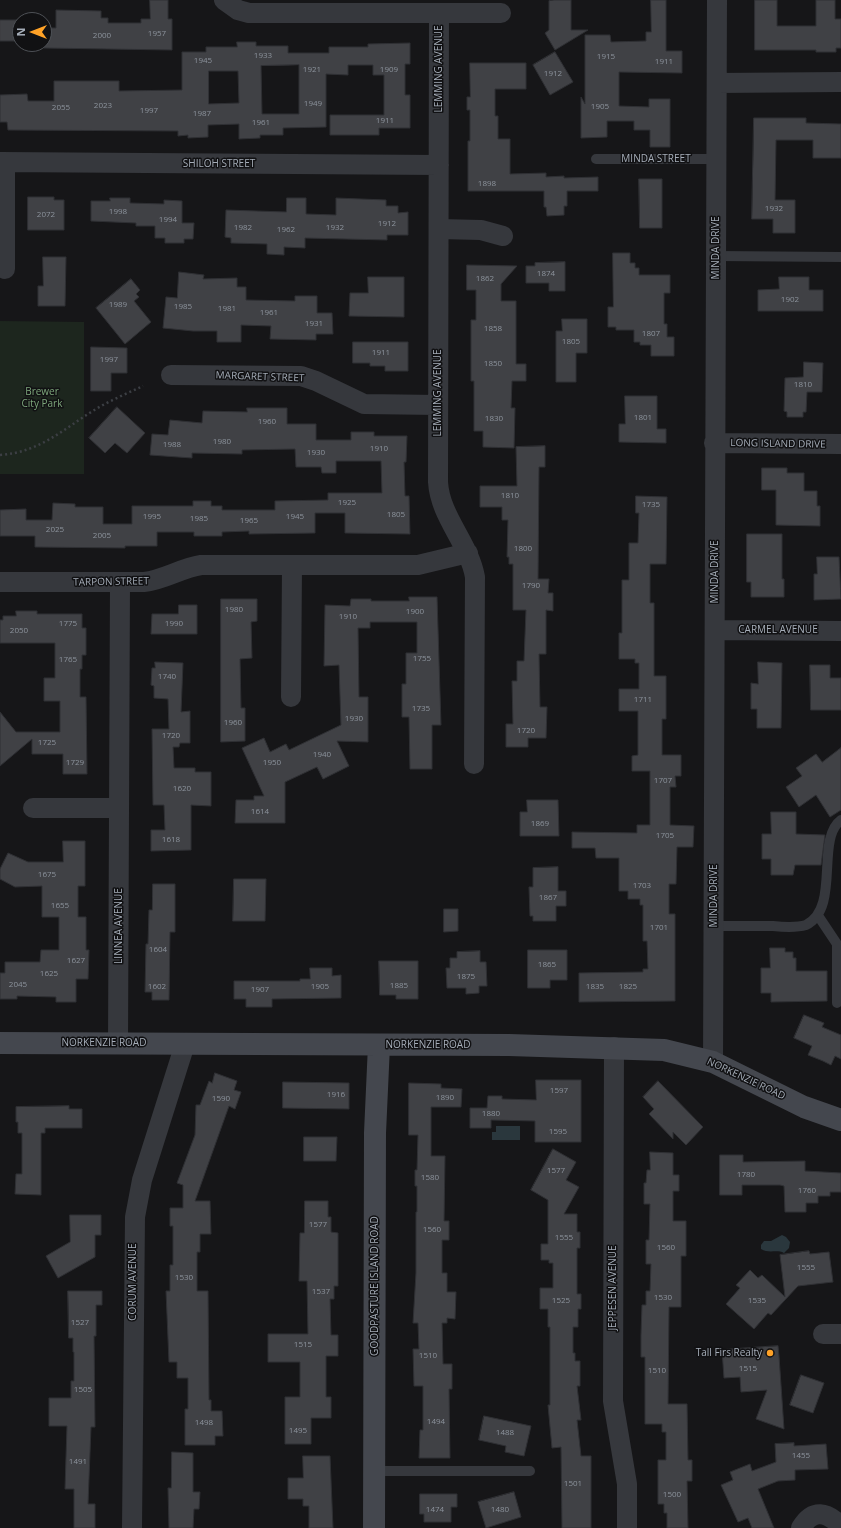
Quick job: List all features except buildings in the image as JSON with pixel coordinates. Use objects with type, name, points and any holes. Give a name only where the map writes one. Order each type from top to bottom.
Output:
[{"type":"street","name":"LEMMING AVENUE","points":[[224,0],[238,10],[249,13],[501,13]]},
{"type":"street","name":"MINDA DRIVE","points":[[713,1062],[715,630],[714,443],[717,0]]},
{"type":"street","name":"LEMMING AVENUE","points":[[439,14],[439,492],[445,510],[468,553],[473,567],[475,583],[474,764]]},
{"type":"street","points":[[717,83],[841,82]]},
{"type":"street","points":[[3,162],[5,269]]},
{"type":"street","name":"SHILOH STREET","points":[[3,162],[439,165]]},
{"type":"street","points":[[439,229],[481,230],[503,236]]},
{"type":"street","name":"MARGARET STREET","points":[[171,375],[301,376],[316,381],[364,404],[438,405]]},
{"type":"street","name":"LONG ISLAND DRIVE","points":[[714,443],[841,444]]},
{"type":"street","name":"TARPON STREET","points":[[0,582],[153,581],[181,569],[201,565],[418,566],[468,553]]},
{"type":"street","points":[[291,697],[292,566]]},
{"type":"street","name":"LINNEA AVENUE","points":[[118,1043],[120,582]]},
{"type":"street","name":"CARMEL AVENUE","points":[[715,630],[841,631]]},
{"type":"street","points":[[33,808],[119,808]]},
{"type":"street","name":"NORKENZIE ROAD","points":[[0,1043],[614,1047],[664,1050],[713,1062],[804,1107],[841,1120]]},
{"type":"street","name":"CORUM AVENUE","points":[[132,1528],[134,1217],[142,1180],[185,1044]]},
{"type":"street","name":"GOODPASTURE ISLAND ROAD","points":[[374,1528],[375,1133],[379,1045]]},
{"type":"street","name":"JEPPESEN AVENUE","points":[[614,1047],[613,1402],[626,1484],[627,1528]]},
{"type":"street","points":[[801,1528],[810,1517],[823,1514],[830,1516],[841,1526]]},
{"type":"lane","name":"MINDA STREET","points":[[596,159],[716,159]]},
{"type":"lane","points":[[716,256],[841,257]]},
{"type":"lane","points":[[714,926],[799,926],[814,921],[826,909],[832,896],[833,830],[841,820]]},
{"type":"lane","points":[[819,916],[837,944],[837,1003]]},
{"type":"lane","points":[[374,1471],[530,1471]]},
{"type":"path","points":[[0,455],[16,453],[47,442],[102,406],[143,386]]},
{"type":"green space","name":"Brewer City Park","points":[[0,321],[84,322],[84,474],[0,474]]},
{"type":"shaded area","points":[[496,1126],[520,1126],[520,1140],[492,1140],[492,1132],[496,1132]]},
{"type":"shaded area","points":[[782,1235],[790,1242],[789,1248],[784,1253],[761,1249],[761,1245],[764,1241],[771,1241]]},
{"type":"place","name":"Tall Firs Realty","points":[[770,1353]]}]
